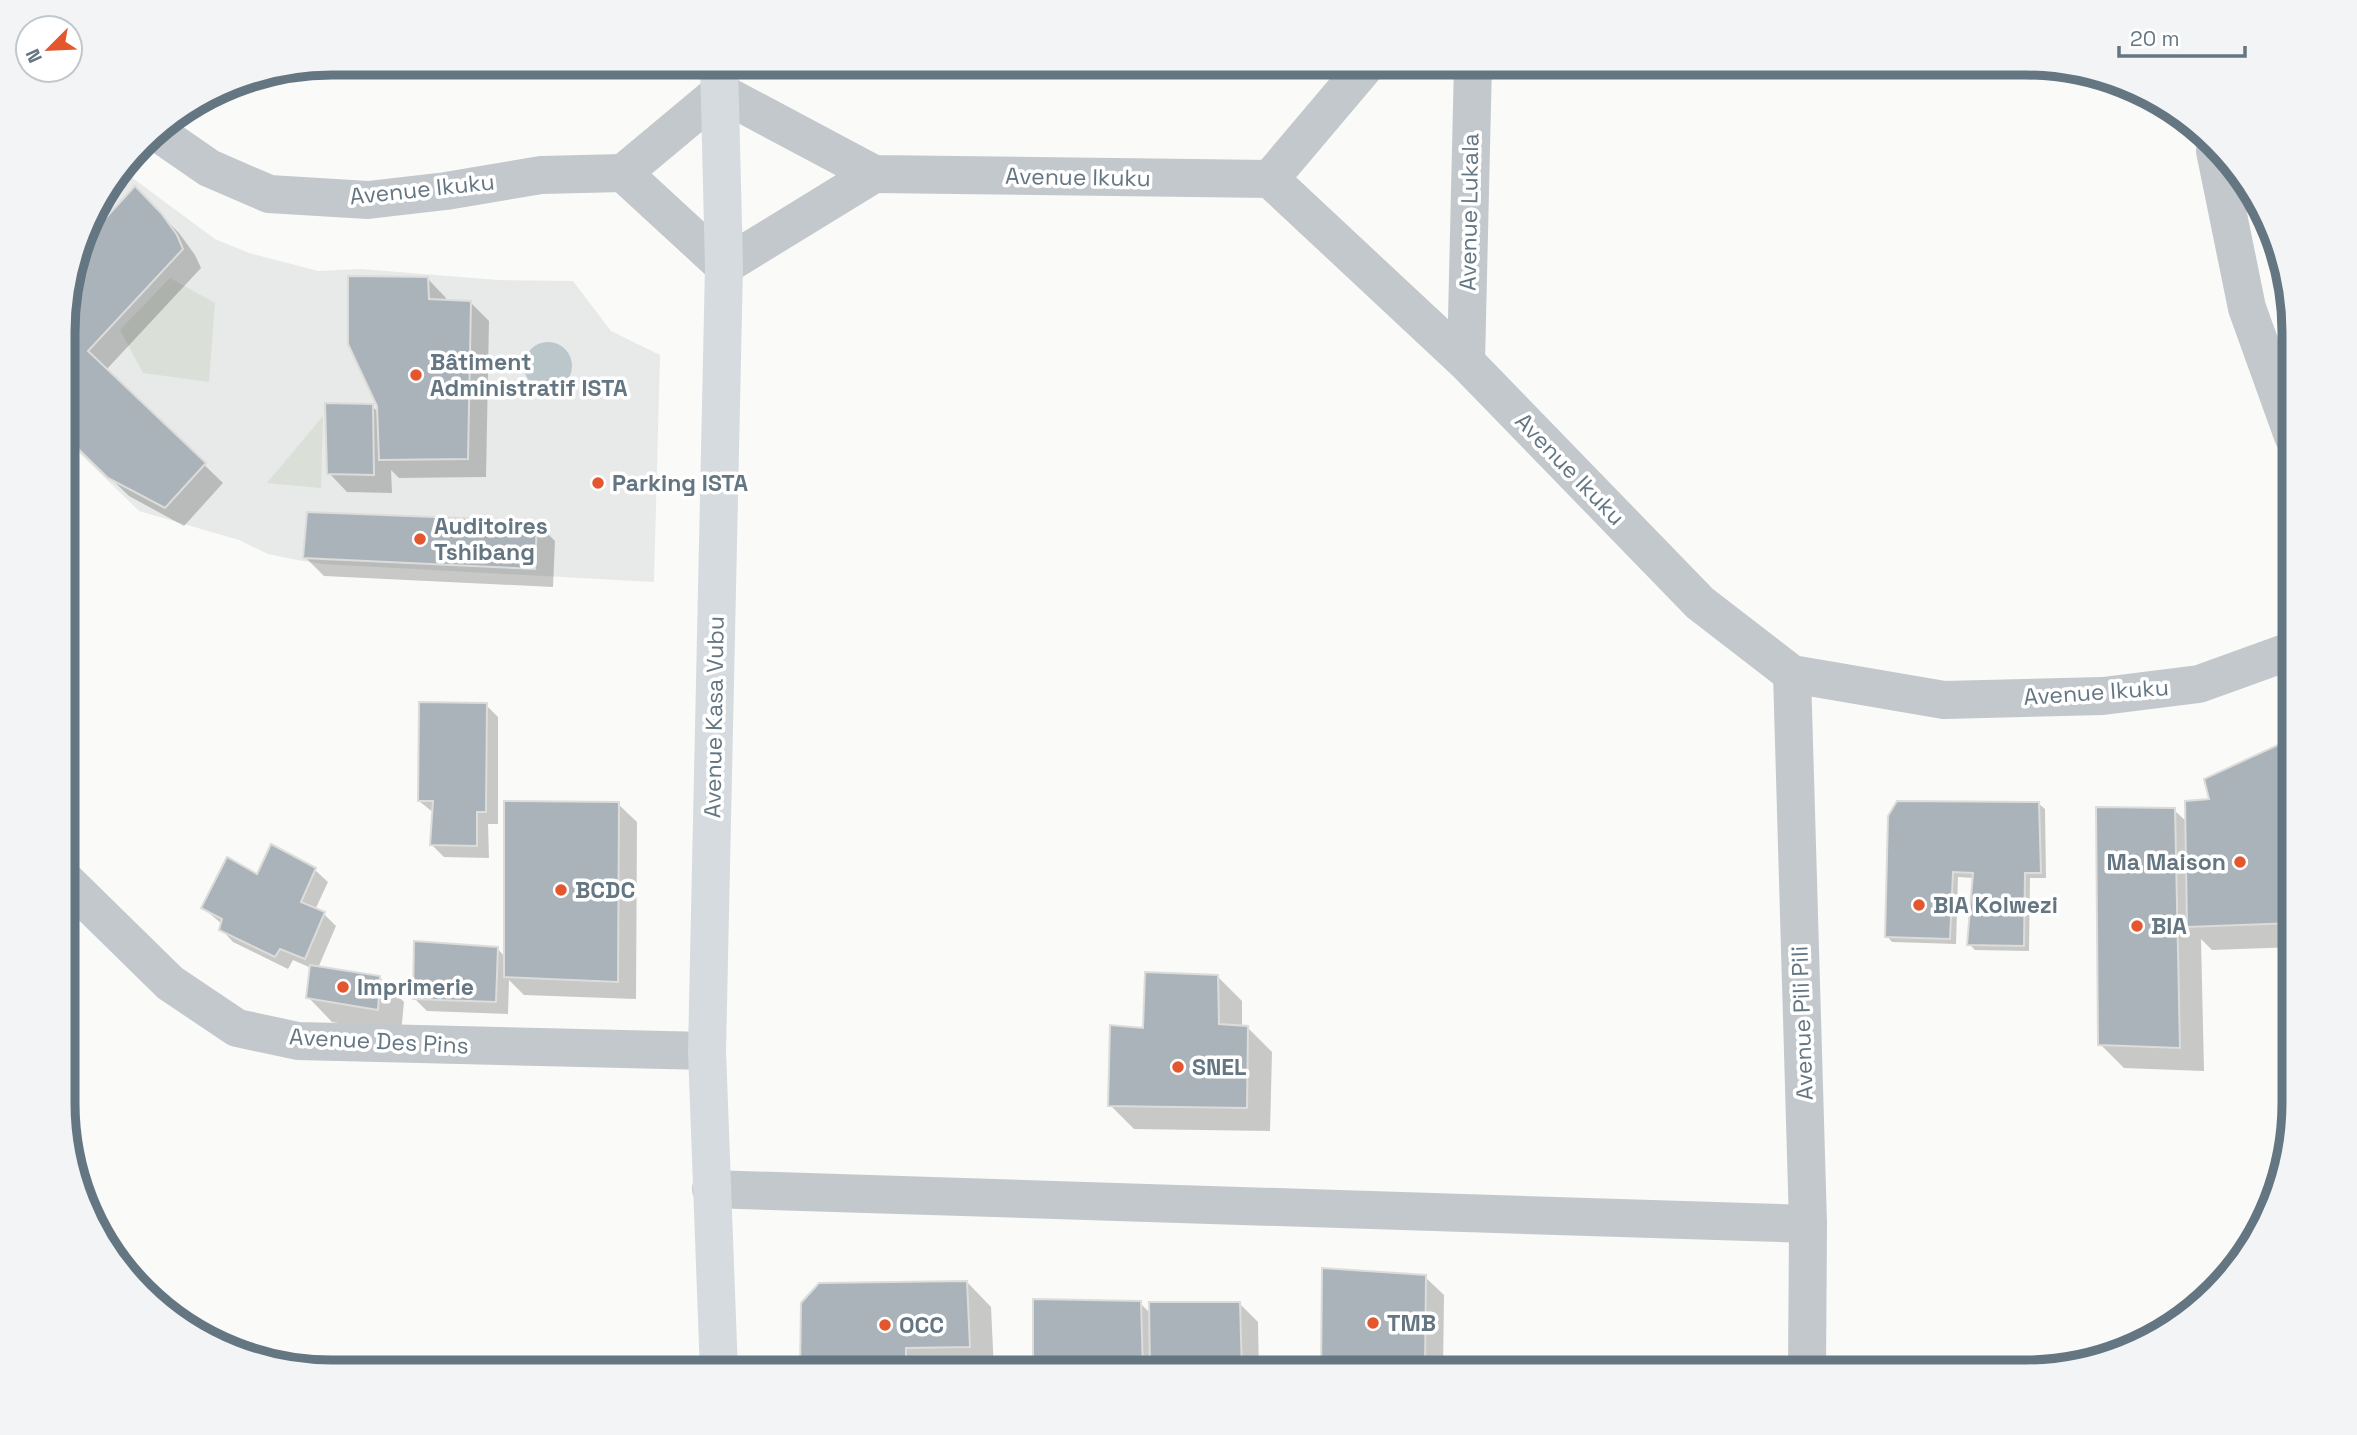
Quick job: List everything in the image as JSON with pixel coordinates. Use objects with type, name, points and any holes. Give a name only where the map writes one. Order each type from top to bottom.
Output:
[{"type":"street","points":[[1270,179],[1358,75]]},
{"type":"street","name":"Avenue Lukala","points":[[1466,362],[1473,75]]},
{"type":"street","points":[[719,77],[874,174],[724,265],[623,173],[719,77]]},
{"type":"street","name":"Avenue Kasa Vubu","points":[[719,77],[724,265],[707,1051],[719,1360]]},
{"type":"street","name":"Avenue Ikuku","points":[[165,137],[209,168],[268,194],[368,200],[446,191],[541,175],[623,173]]},
{"type":"street","points":[[2217,162],[2247,308],[2282,405]]},
{"type":"street","name":"Avenue Ikuku","points":[[874,174],[1270,179],[1466,362],[1700,603],[1792,674],[1944,700],[2103,696],[2199,684],[2282,654]]},
{"type":"street","name":"Avenue Pili Pili","points":[[1792,674],[1808,1224],[1807,1360]]},
{"type":"street","name":"Avenue Des Pins","points":[[75,890],[170,983],[237,1028],[298,1041],[707,1051]]},
{"type":"street","points":[[712,1189],[1808,1224]]},
{"type":"shaded area","points":[[129,175],[215,239],[249,253],[318,271],[361,269],[498,280],[573,281],[611,331],[660,355],[654,582],[323,564],[268,554],[239,540],[139,511],[75,449],[75,332],[80,282],[95,234]]},
{"type":"shaded area","points":[[170,278],[215,303],[209,382],[143,373],[120,330]]},
{"type":"shaded area","points":[[548,342],[565,349],[572,366],[565,383],[548,390],[531,383],[524,366],[531,349]]},
{"type":"shaded area","points":[[323,416],[321,488],[267,483]]},
{"type":"building","points":[[135,186],[161,213],[177,235],[183,249],[88,351],[206,463],[165,508],[108,478],[75,446],[77,299],[84,266],[99,225]]},
{"type":"building","name":"Bâtiment Administratif ISTA","points":[[348,276],[428,277],[429,299],[471,301],[468,459],[379,460],[377,406],[348,344]]},
{"type":"building","points":[[325,403],[373,404],[374,475],[327,474]]},
{"type":"building","name":"Auditoires Tshibang","points":[[307,512],[537,521],[535,569],[303,558]]},
{"type":"building","points":[[419,702],[487,703],[486,812],[477,812],[477,846],[430,845],[433,801],[418,801]]},
{"type":"building","name":"Ma Maison","points":[[2282,743],[2282,923],[2187,927],[2185,801],[2209,799],[2204,779]]},
{"type":"building","name":"BCDC","points":[[504,801],[619,802],[618,982],[504,977]]},
{"type":"building","name":"BIA Kolwezi","points":[[1897,801],[2039,802],[2041,873],[2025,873],[2024,946],[1967,945],[1973,873],[1953,872],[1950,939],[1885,937],[1888,816]]},
{"type":"building","name":"BIA","points":[[2096,807],[2175,808],[2180,1048],[2098,1045]]},
{"type":"building","points":[[271,844],[316,868],[301,902],[325,912],[305,959],[280,949],[275,957],[219,930],[222,919],[201,908],[227,857],[257,874]]},
{"type":"building","points":[[414,941],[498,947],[496,1002],[413,999]]},
{"type":"building","name":"Imprimerie","points":[[310,965],[380,976],[378,1010],[306,998]]},
{"type":"building","name":"SNEL","points":[[1145,972],[1218,975],[1219,1024],[1248,1026],[1247,1108],[1108,1106],[1110,1025],[1143,1028]]},
{"type":"building","name":"TMB","points":[[1322,1268],[1426,1275],[1425,1360],[1321,1360]]},
{"type":"building","name":"OCC","points":[[967,1281],[970,1347],[906,1348],[906,1360],[800,1360],[801,1303],[819,1283]]},
{"type":"building","points":[[1033,1299],[1141,1301],[1143,1360],[1033,1360]]},
{"type":"building","points":[[1149,1302],[1240,1302],[1242,1360],[1150,1360]]},
{"type":"place","name":"Bâtiment Administratif ISTA","points":[[416,375]]},
{"type":"place","name":"Parking ISTA","points":[[598,483]]},
{"type":"place","name":"Auditoires Tshibang","points":[[420,539]]},
{"type":"place","name":"Ma Maison","points":[[2240,862]]},
{"type":"place","name":"BCDC","points":[[561,890]]},
{"type":"place","name":"BIA Kolwezi","points":[[1919,905]]},
{"type":"place","name":"BIA","points":[[2137,926]]},
{"type":"place","name":"Imprimerie","points":[[343,987]]},
{"type":"place","name":"SNEL","points":[[1178,1067]]},
{"type":"place","name":"TMB","points":[[1373,1323]]},
{"type":"place","name":"OCC","points":[[885,1325]]}]
